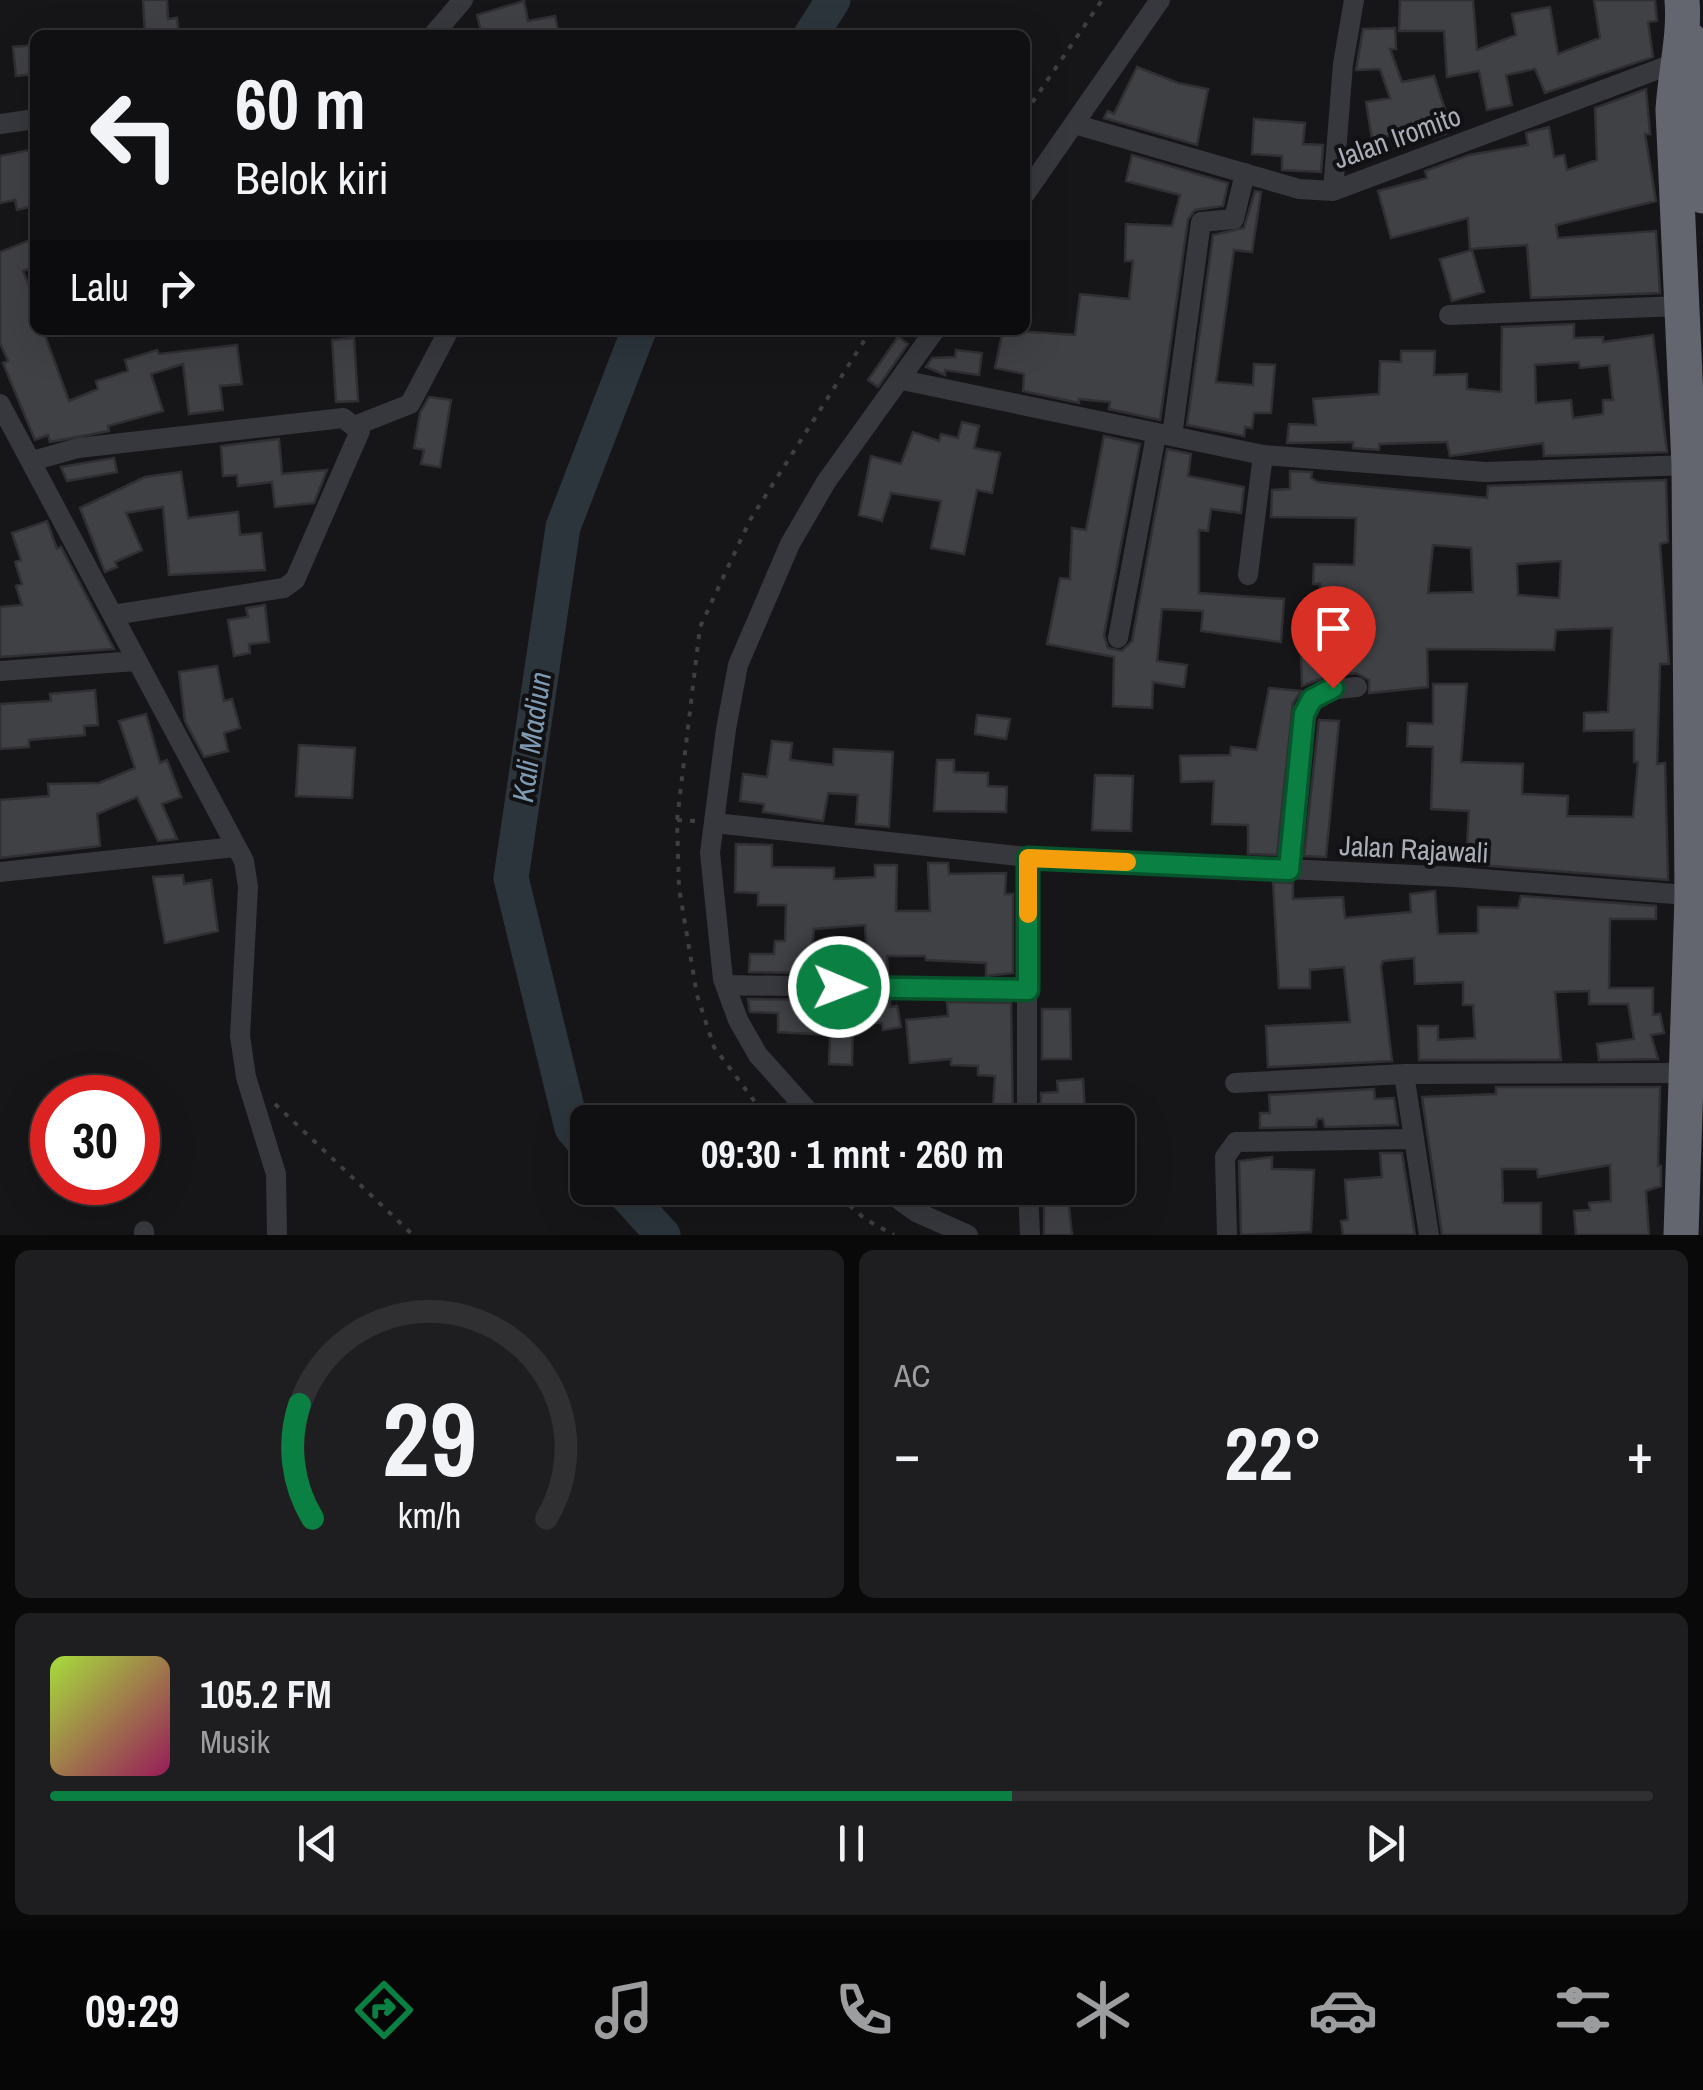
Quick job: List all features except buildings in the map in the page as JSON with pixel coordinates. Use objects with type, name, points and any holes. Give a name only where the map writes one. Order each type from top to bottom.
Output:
[{"type":"highway","points":[[1688,40],[1703,196]]},
{"type":"highway","points":[[1681,1235],[1685,1073],[1697,896],[1689,465],[1681,306],[1688,40]]},
{"type":"street","points":[[437,30],[463,0]]},
{"type":"street","points":[[1030,187],[1160,0]]},
{"type":"street","points":[[1333,191],[1343,64],[1354,0]]},
{"type":"street","name":"Jalan Iromito","points":[[1074,124],[1298,188],[1333,191],[1688,40]]},
{"type":"street","points":[[0,124],[30,120]]},
{"type":"street","points":[[1118,638],[1164,436],[1201,222],[1234,219],[1245,173]]},
{"type":"street","points":[[1449,315],[1681,306]]},
{"type":"street","points":[[357,425],[410,404],[446,335]]},
{"type":"street","points":[[803,1105],[758,1055],[726,986],[710,853],[735,681],[756,617],[790,544],[826,482],[931,335]]},
{"type":"street","points":[[902,380],[1264,456],[1451,471],[1689,465]]},
{"type":"street","points":[[0,404],[244,861],[248,887],[240,1036],[246,1077],[272,1160],[278,1235]]},
{"type":"street","points":[[32,461],[134,440],[343,418],[357,425],[360,431],[294,580],[284,588],[113,615]]},
{"type":"street","points":[[1248,576],[1264,456]]},
{"type":"street","points":[[0,671],[136,661]]},
{"type":"street","points":[[1289,870],[1307,704],[1327,690],[1357,687]]},
{"type":"street","name":"Jalan Rajawali","points":[[715,823],[1028,858],[1697,896]]},
{"type":"street","points":[[0,872],[235,847]]},
{"type":"street","points":[[1027,1105],[1028,858]]},
{"type":"street","points":[[726,986],[1028,990]]},
{"type":"street","points":[[1235,1083],[1404,1074],[1685,1073]]},
{"type":"street","points":[[1404,1074],[1429,1235]]},
{"type":"street","points":[[1227,1235],[1226,1157],[1236,1142],[1412,1139]]},
{"type":"street","points":[[906,1205],[968,1235]]},
{"type":"street","points":[[1029,1205],[1030,1235]]},
{"type":"path","points":[[1030,106],[1102,0]]},
{"type":"path","points":[[246,1077],[398,1215],[413,1235]]},
{"type":"path","points":[[849,1205],[864,1219],[894,1235]]},
{"type":"waterway","name":"Kali Madiun","points":[[814,30],[833,0]]},
{"type":"waterway","name":"Kali Madiun","points":[[570,1120],[511,878],[563,527],[637,335]]},
{"type":"waterway","name":"Kali Madiun","points":[[636,1205],[663,1235]]},
{"type":"slow traffic","points":[[1028,914],[1028,858],[1127,862]]},
{"type":"route","points":[[839,987],[1028,990],[1028,858],[1289,870],[1304,714],[1312,699],[1333,688]]}]
